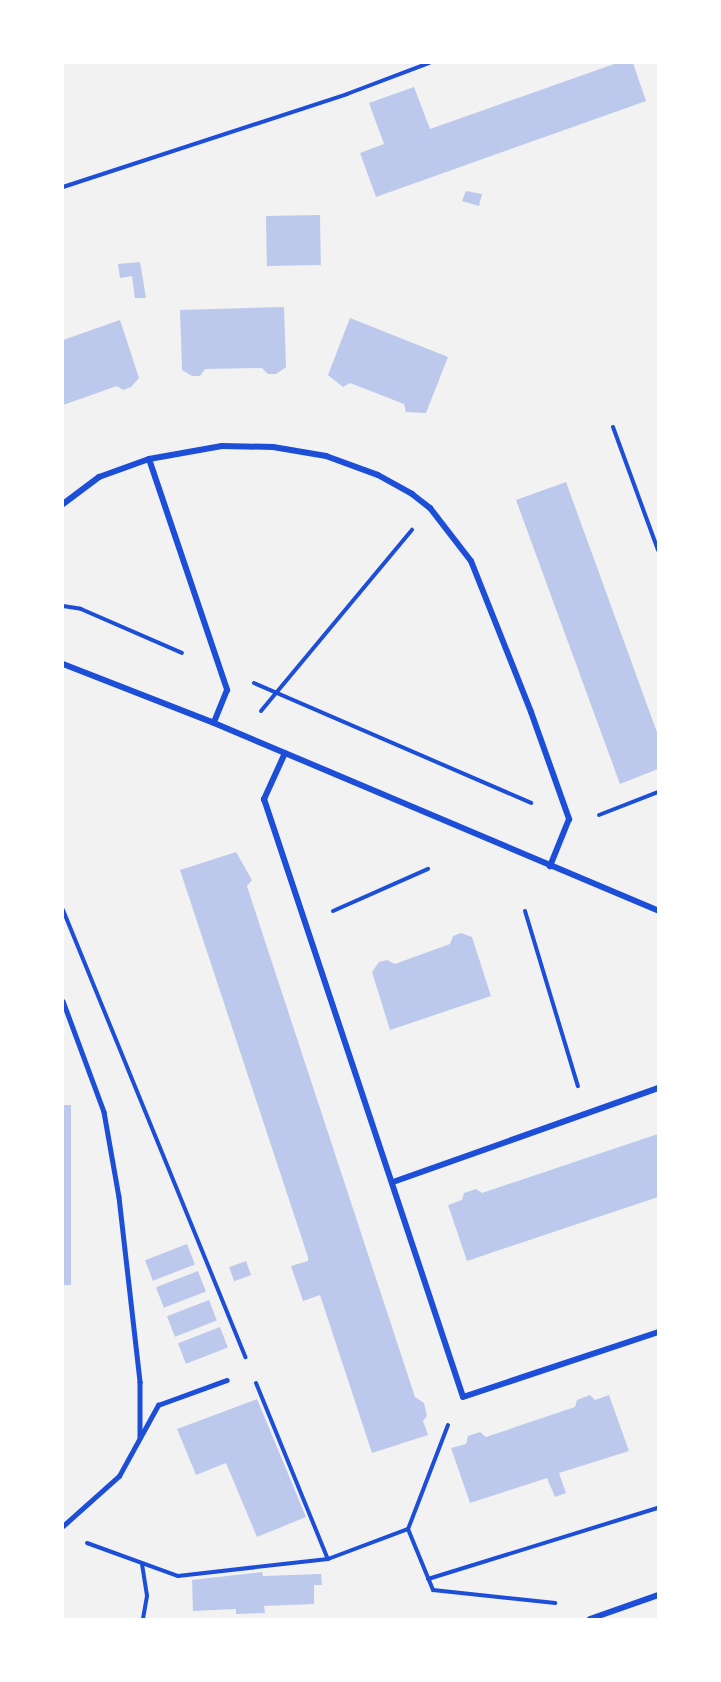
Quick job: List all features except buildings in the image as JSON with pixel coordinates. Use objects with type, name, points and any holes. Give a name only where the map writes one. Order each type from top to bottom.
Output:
[{"type":"street","points":[[63,504],[99,477],[149,459],[222,446],[294,450],[326,456],[378,475],[430,508],[471,561],[569,819],[550,866]]},
{"type":"street","points":[[149,459],[228,690],[214,723]]},
{"type":"street","points":[[63,663],[214,723],[658,911]]},
{"type":"street","points":[[285,753],[264,799],[463,1397],[658,1332]]},
{"type":"street","points":[[393,1182],[658,1088]]},
{"type":"street","points":[[590,1619],[658,1595]]},
{"type":"lane","points":[[63,1001],[104,1112],[116,1176],[140,1382],[140,1438]]},
{"type":"lane","points":[[63,1526],[119,1476],[158,1405],[227,1380]]},
{"type":"path","points":[[63,187],[347,94],[429,63]]},
{"type":"path","points":[[613,427],[658,550]]},
{"type":"path","points":[[261,711],[417,524]]},
{"type":"path","points":[[63,606],[81,609],[187,655]]},
{"type":"path","points":[[245,679],[534,804]]},
{"type":"path","points":[[592,817],[658,792]]},
{"type":"path","points":[[326,915],[428,869]]},
{"type":"path","points":[[63,910],[247,1361]]},
{"type":"path","points":[[525,911],[587,1113]]},
{"type":"path","points":[[252,1372],[328,1559]]},
{"type":"path","points":[[448,1425],[408,1530],[433,1590],[555,1603]]},
{"type":"path","points":[[428,1579],[658,1508]]},
{"type":"path","points":[[74,1539],[178,1576],[308,1565],[408,1530]]},
{"type":"path","points":[[142,1563],[147,1596],[143,1619]]}]
